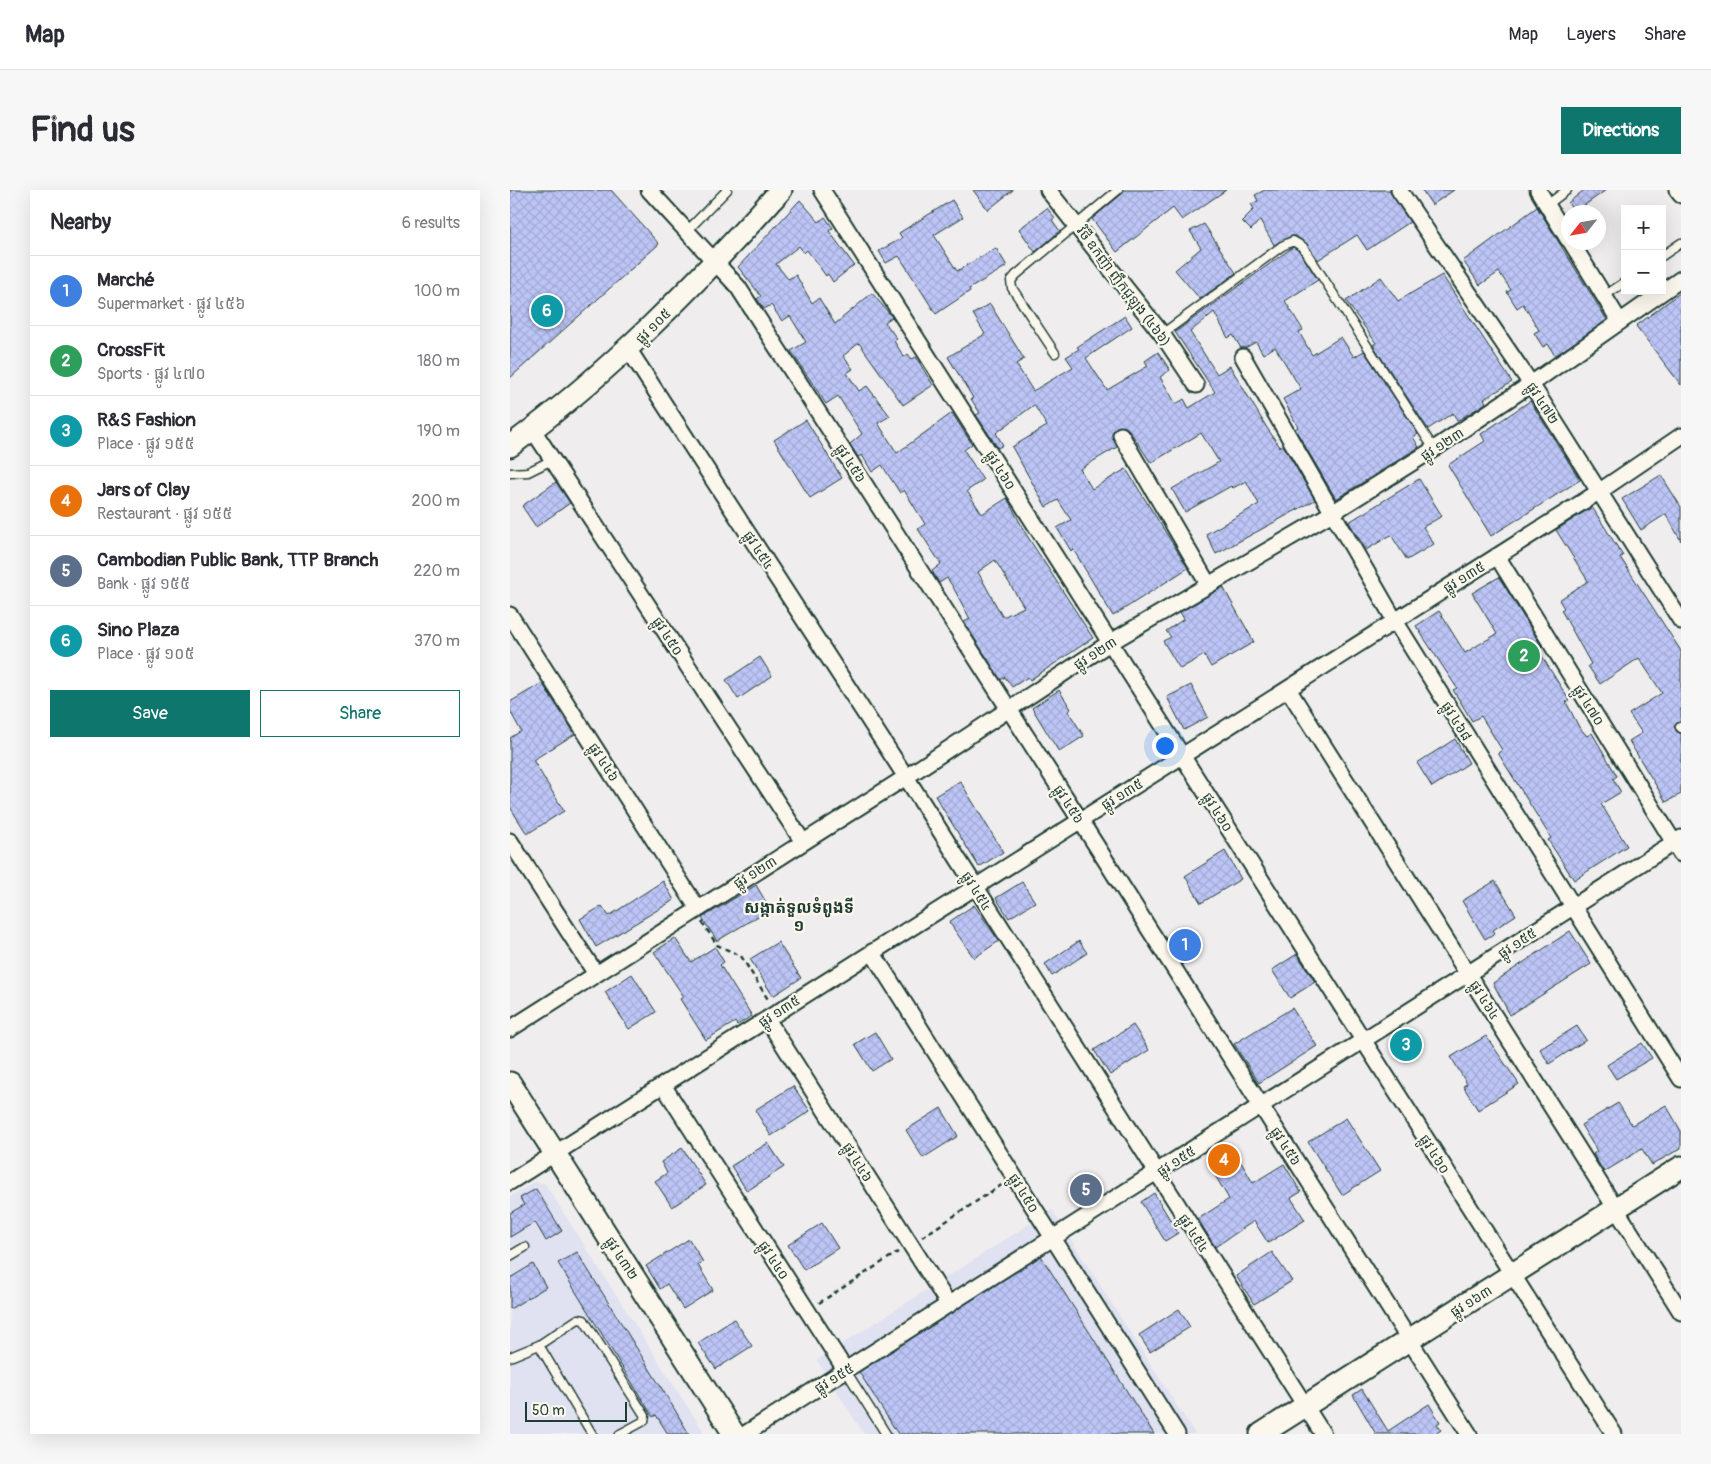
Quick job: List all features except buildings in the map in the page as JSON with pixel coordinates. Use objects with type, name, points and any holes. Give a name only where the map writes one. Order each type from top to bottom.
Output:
[{"type":"street","name":"ផ្លូវ ៤៥៦","points":[[649,190],[712,257],[738,288],[1080,820],[1468,1434]]},
{"type":"street","name":"ផ្លូវ ១០៥","points":[[510,446],[533,430],[629,350],[712,257],[782,190]]},
{"type":"street","name":"ផ្លូវ ៤៦០","points":[[822,190],[1614,1434]]},
{"type":"street","name":"វិថី ឧកញ៉ា ញឹកជូឡុង (៤៦៦)","points":[[1048,190],[1162,334],[1196,385]]},
{"type":"street","name":"ផ្លូវ ៤៧២","points":[[1400,190],[1531,384],[1681,621]]},
{"type":"street","points":[[1538,190],[1561,228]]},
{"type":"street","points":[[1677,190],[1681,195]]},
{"type":"street","points":[[1576,250],[1620,322]]},
{"type":"street","name":"ផ្លូវ ១២៣","points":[[510,1029],[1009,711],[1111,642],[1332,513],[1434,449],[1681,279]]},
{"type":"street","name":"ផ្លូវ ៤៥៤","points":[[629,350],[906,777],[1156,1174],[1323,1434]]},
{"type":"street","name":"ផ្លូវ ៤៦៨","points":[[1243,357],[1395,621],[1681,1079]]},
{"type":"street","name":"ផ្លូវ ៤៥០","points":[[533,430],[803,842]]},
{"type":"street","points":[[1121,435],[1208,584]]},
{"type":"street","name":"ផ្លូវ ១៣៥","points":[[510,1182],[1600,491],[1681,436]]},
{"type":"street","name":"ផ្លូវ ៤៧០","points":[[1497,556],[1679,844]]},
{"type":"street","name":"ផ្លូវ ៤៤៦","points":[[510,615],[696,910]]},
{"type":"street","name":"ផ្លូវ ៤៦៤","points":[[1288,689],[1681,1312]]},
{"type":"street","points":[[510,841],[596,974]]},
{"type":"street","name":"ផ្លូវ ១៥៥","points":[[745,1434],[949,1306],[1573,907],[1679,844]]},
{"type":"street","name":"ផ្លូវ ៤៥០","points":[[872,952],[1177,1434]]},
{"type":"street","name":"ផ្លូវ ៤៤៦","points":[[772,1016],[949,1306]]},
{"type":"street","name":"ផ្លូវ ៤៣២","points":[[510,1083],[734,1434]]},
{"type":"street","name":"ផ្លូវ ៤៤០","points":[[663,1085],[846,1371]]},
{"type":"street","name":"ផ្លូវ ១៦៣","points":[[1260,1434],[1681,1167]]},
{"type":"lane","points":[[690,234],[726,190]]},
{"type":"lane","points":[[1055,352],[1012,288],[1011,281],[1016,274],[1118,190]]},
{"type":"lane","points":[[1547,205],[1567,190]]},
{"type":"lane","points":[[1162,334],[1282,246],[1293,241],[1303,247],[1434,449]]},
{"type":"lane","points":[[1666,253],[1681,243]]},
{"type":"lane","points":[[1604,296],[1621,285]]},
{"type":"lane","points":[[510,472],[528,472],[552,460]]},
{"type":"lane","points":[[510,1256],[525,1247]]},
{"type":"lane","points":[[510,1357],[539,1345],[578,1319],[584,1320],[645,1416],[644,1421],[620,1434]]},
{"type":"lane","points":[[539,1345],[592,1434]]},
{"type":"lane","name":"ផ្លូវ ៤៤០","points":[[846,1371],[886,1434]]},
{"type":"path","points":[[696,910],[717,946],[741,956],[772,1016]]},
{"type":"shaded area","points":[[534,1182],[545,1184],[703,1431],[701,1434],[510,1434],[510,1197]]},
{"type":"shaded area","points":[[1052,1210],[1195,1434],[864,1434],[817,1360]]},
{"type":"place","name":"Sino Plaza","points":[[547,311]]},
{"type":"place","name":"CrossFit","points":[[1524,656]]},
{"type":"place","name":"Marché","points":[[1185,945]]},
{"type":"place","name":"R&S Fashion","points":[[1406,1045]]},
{"type":"place","name":"Jars of Clay","points":[[1224,1160]]},
{"type":"place","name":"Cambodian Public Bank, TTP Branch","points":[[1086,1190]]},
{"type":"district","name":"សង្កាត់ទួលទំពូងទី ១","points":[[799,916]]}]
